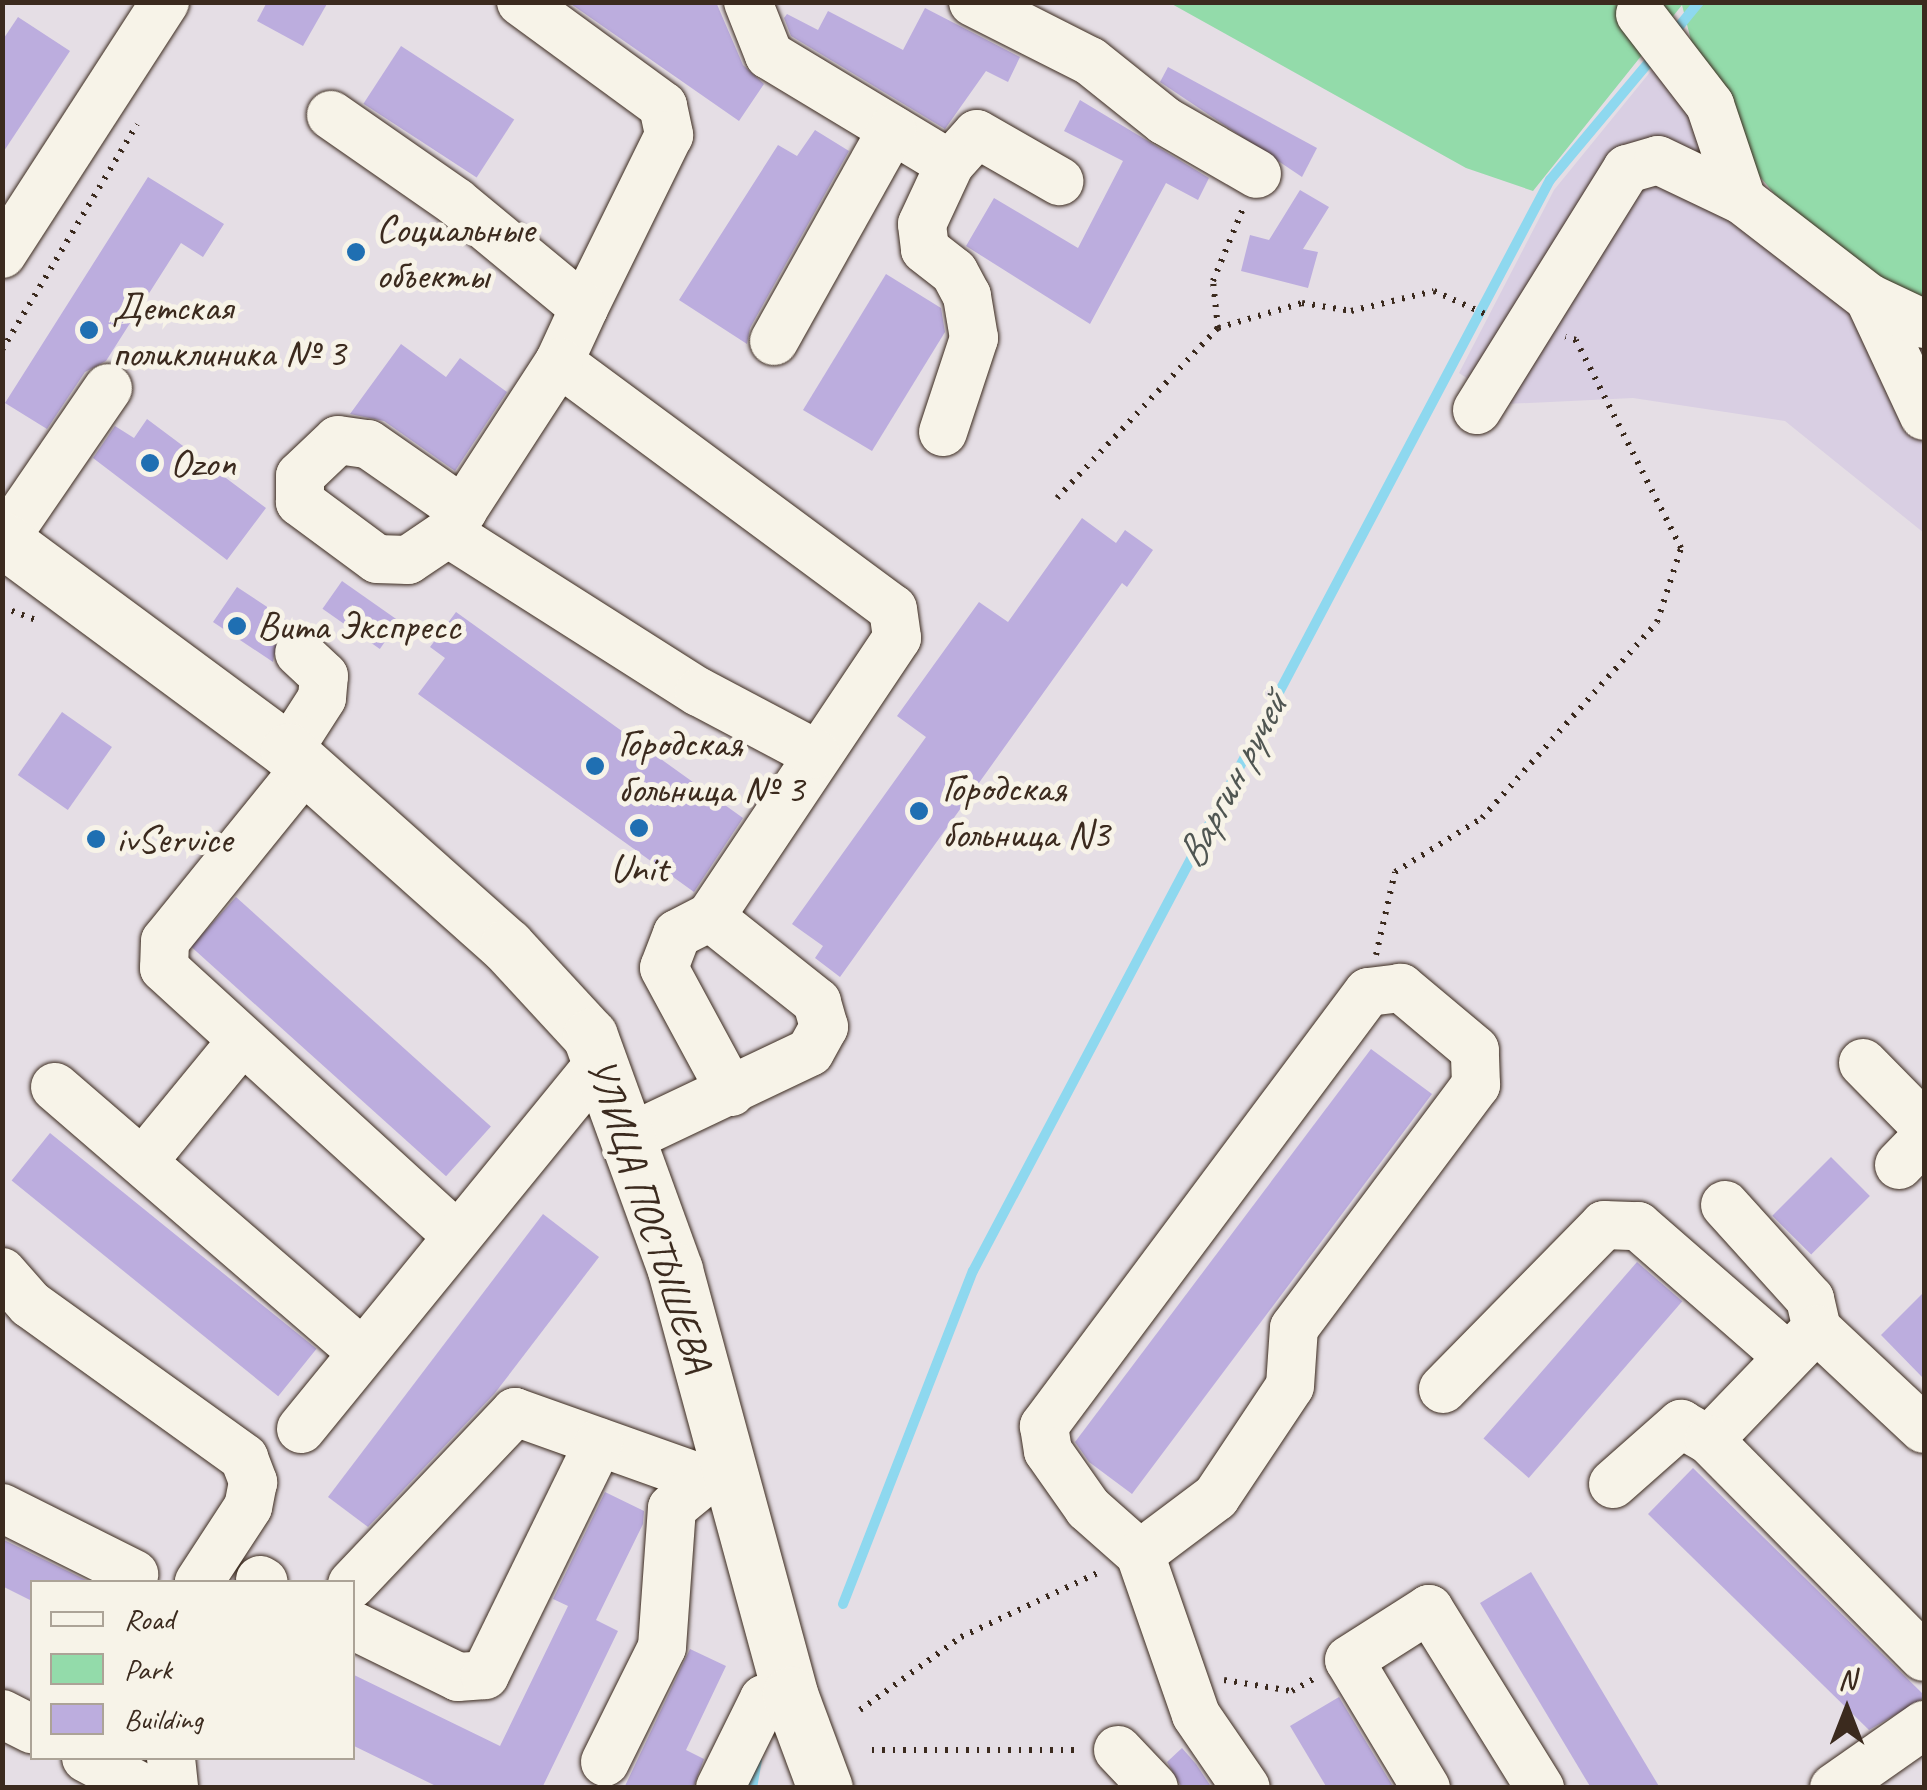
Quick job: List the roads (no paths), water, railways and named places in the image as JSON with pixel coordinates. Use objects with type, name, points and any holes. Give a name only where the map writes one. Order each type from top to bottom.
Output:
[{"type":"main road","name":"УЛИЦА ПОСТЫШЕВА","points":[[3,540],[297,759],[507,946],[590,1036],[630,1137],[718,1477],[825,1788]]},
{"type":"street","points":[[520,2],[663,106],[669,135],[559,362],[455,521],[699,692],[816,754]]},
{"type":"street","points":[[748,2],[769,55],[950,164]]},
{"type":"street","points":[[973,2],[1090,60],[1165,121],[1257,174]]},
{"type":"street","points":[[2,254],[15,207],[149,8]]},
{"type":"street","points":[[1640,14],[1710,105],[1742,200]]},
{"type":"street","points":[[332,116],[456,202],[584,308]]},
{"type":"street","points":[[774,342],[892,130]]},
{"type":"street","points":[[944,432],[974,338],[967,296],[954,272],[924,249],[922,224],[950,164],[978,134],[1059,181]]},
{"type":"street","points":[[1478,410],[1627,169],[1658,160],[1742,200],[1868,298],[1924,324]]},
{"type":"street","points":[[1868,298],[1924,416]]},
{"type":"street","points":[[559,362],[892,609],[897,638],[710,917],[677,934],[664,968],[731,1092]]},
{"type":"street","points":[[3,540],[108,388]]},
{"type":"street","points":[[298,653],[324,676],[322,698],[297,759],[165,941],[164,968],[457,1236]]},
{"type":"street","points":[[630,1137],[810,1052],[824,1027],[818,1002],[710,917]]},
{"type":"street","points":[[1140,1554],[1216,1497],[1290,1386],[1294,1328],[1476,1085],[1476,1050],[1401,988],[1368,992],[1044,1426],[1048,1451],[1088,1508],[1140,1554],[1196,1715],[1246,1788]]},
{"type":"street","points":[[144,1159],[241,1042]]},
{"type":"street","points":[[301,1429],[361,1350],[602,1060]]},
{"type":"street","points":[[1862,1063],[1924,1125]]},
{"type":"street","points":[[55,1087],[144,1159],[361,1350]]},
{"type":"street","points":[[1709,1440],[1802,1342],[1810,1299],[1725,1205]]},
{"type":"street","points":[[1444,1389],[1604,1225],[1638,1226],[1924,1429]]},
{"type":"street","points":[[2,1272],[30,1304],[244,1458],[254,1482],[248,1507],[200,1580]]},
{"type":"street","points":[[355,1581],[515,1412],[718,1477]]},
{"type":"street","points":[[1613,1484],[1682,1424],[1709,1440],[1924,1657]]},
{"type":"street","points":[[355,1626],[458,1677],[485,1675],[600,1442]]},
{"type":"street","points":[[605,1762],[662,1647],[672,1508],[718,1477]]},
{"type":"street","points":[[2,1508],[134,1574]]},
{"type":"street","points":[[1426,1788],[1349,1660],[1429,1608],[1540,1788]]},
{"type":"street","points":[[720,1788],[764,1699],[790,1694]]},
{"type":"street","points":[[2,1714],[30,1729]]},
{"type":"street","points":[[1834,1788],[1921,1733]]},
{"type":"street","points":[[1118,1750],[1154,1788]]},
{"type":"street","points":[[90,1760],[143,1788]]},
{"type":"street","points":[[171,1760],[174,1788]]},
{"type":"waterway","name":"Варгин ручей","points":[[1672,35],[1699,2]]},
{"type":"waterway","name":"Варгин ручей","points":[[843,1604],[973,1271],[1550,180],[1654,56]]},
{"type":"waterway","name":"Варгин ручей","points":[[752,1788],[757,1760]]},
{"type":"place","name":"Социальные объекты","points":[[356,252]]},
{"type":"place","name":"Детская поликлиника № 3","points":[[89,330]]},
{"type":"place","name":"Ozon","points":[[150,463]]},
{"type":"place","name":"Вита Экспресс","points":[[237,626]]},
{"type":"place","name":"Городская больница № 3","points":[[595,766]]},
{"type":"place","name":"Городская больница N3","points":[[919,811]]},
{"type":"place","name":"Unit","points":[[639,828]]},
{"type":"place","name":"ivService","points":[[96,839]]}]
